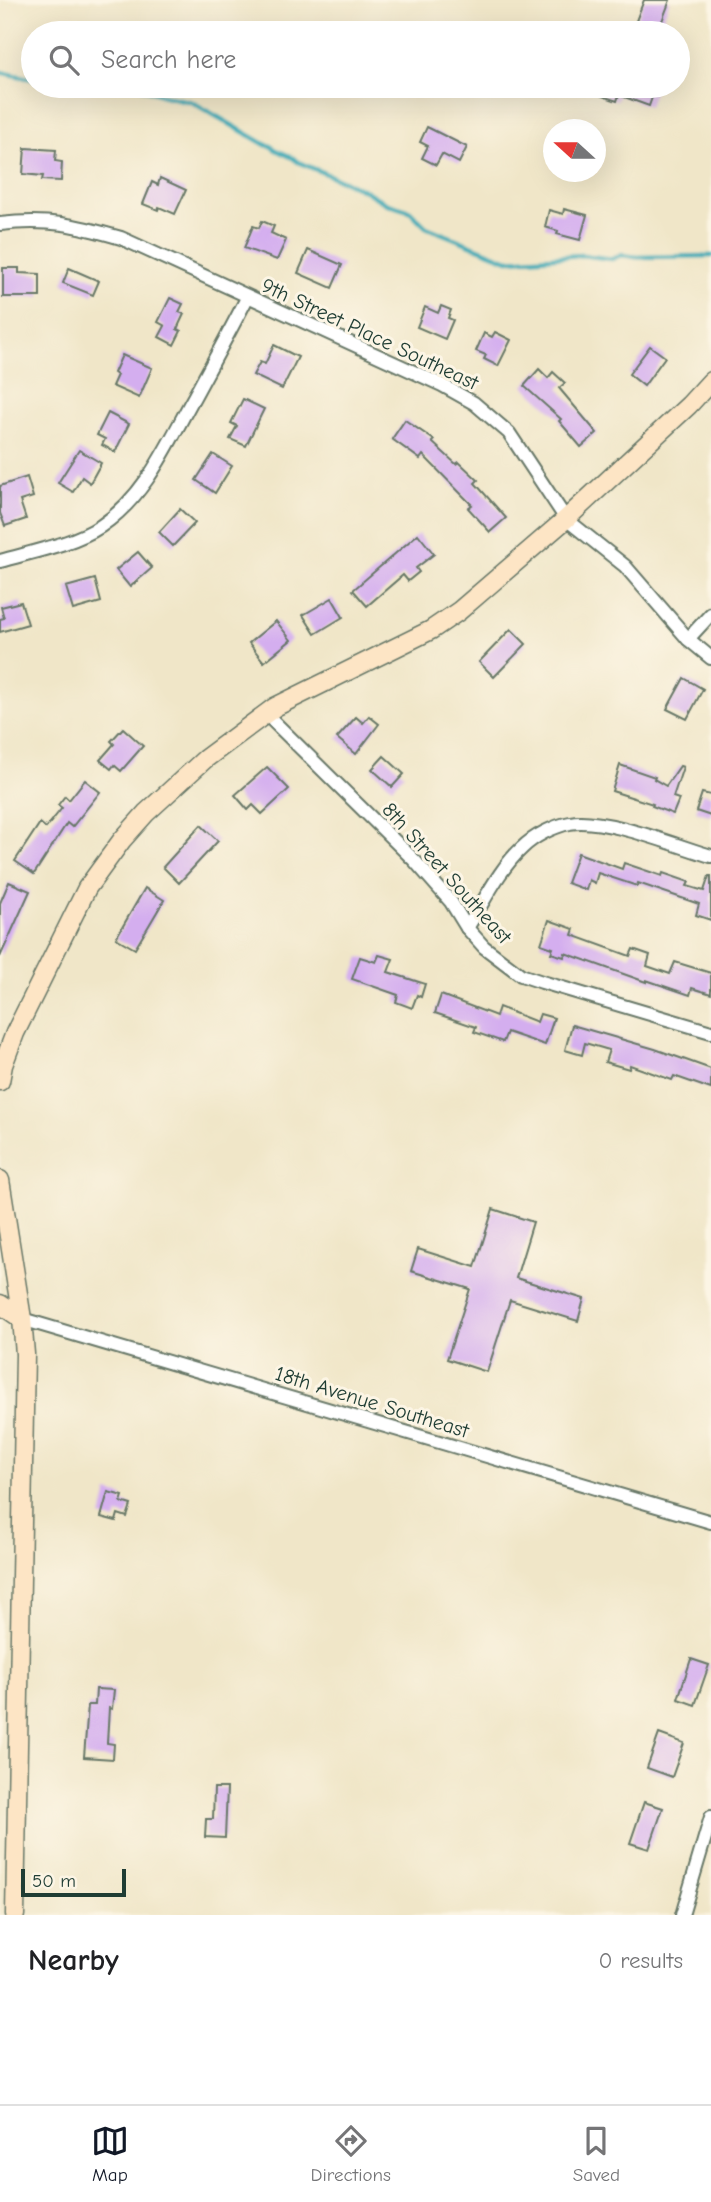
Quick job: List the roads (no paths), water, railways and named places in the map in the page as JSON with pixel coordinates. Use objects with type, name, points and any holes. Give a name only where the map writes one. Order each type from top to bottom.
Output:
[{"type":"street","name":"9th Street Place Southeast","points":[[0,224],[27,220],[46,221],[82,227],[121,238],[442,385],[474,403],[509,433],[566,519],[625,566],[688,639],[711,658]]},
{"type":"street","points":[[0,561],[100,527],[142,487],[176,431],[247,298]]},
{"type":"street","points":[[0,1081],[15,1032],[87,888],[130,831],[173,786],[266,714],[307,690],[450,618],[489,588],[566,519],[689,405],[711,381]]},
{"type":"street","points":[[688,639],[711,614]]},
{"type":"street","name":"8th Street Southeast","points":[[266,714],[414,860],[451,902],[467,928],[484,947],[521,975],[711,1032]]},
{"type":"street","points":[[467,928],[522,848],[536,837],[569,823],[598,823],[711,856]]},
{"type":"street","points":[[0,1180],[22,1319],[24,1387],[15,1915]]},
{"type":"street","points":[[0,1304],[22,1319]]},
{"type":"street","name":"18th Avenue Southeast","points":[[22,1319],[711,1522]]},
{"type":"street","points":[[682,1915],[711,1817]]},
{"type":"waterway","points":[[0,72],[21,76]]},
{"type":"waterway","points":[[174,98],[192,102],[298,162],[364,190],[387,204],[410,211],[426,227],[508,260],[582,255],[612,259],[621,255],[711,256]]}]
